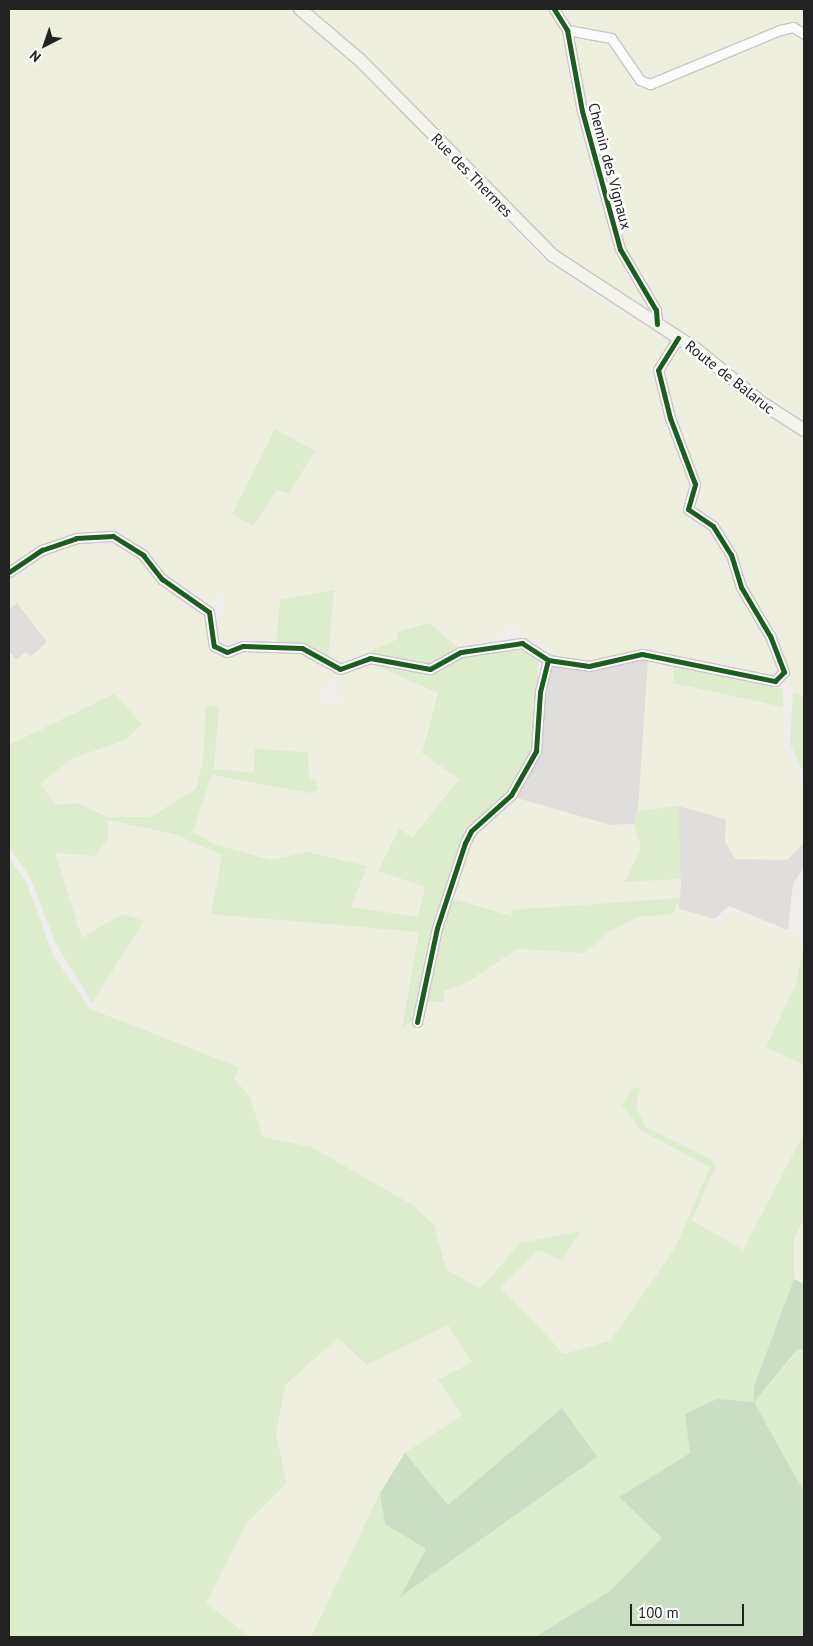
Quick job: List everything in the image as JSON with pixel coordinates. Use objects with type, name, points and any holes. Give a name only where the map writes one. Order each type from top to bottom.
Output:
[{"type":"main road","name":"Rue des Thermes","points":[[300,9],[360,60],[552,255],[657,324]]},
{"type":"main road","name":"Route de Balaruc","points":[[657,324],[762,403],[804,430]]},
{"type":"street","name":"Chemin des Vignaux","points":[[554,9],[567,30],[582,111],[612,223],[629,266],[656,310],[657,324]]},
{"type":"street","points":[[567,30],[611,38],[640,80],[650,84],[780,30],[793,27],[804,34]]},
{"type":"street","points":[[9,572],[42,550],[76,538],[113,536],[143,555],[162,579],[209,612],[214,646],[227,652],[242,646],[302,648],[340,669],[370,658],[430,669],[461,652],[522,643],[548,660],[589,666],[642,654],[775,681],[784,672],[770,636],[741,587],[731,555],[713,526],[688,509],[695,484],[670,418],[658,370],[678,338]]},
{"type":"street","points":[[417,1022],[437,928],[465,843],[471,831],[511,794],[536,751],[540,692],[548,660]]},
{"type":"shaded area","points":[[17,603],[48,642],[30,657],[16,660],[9,651],[9,609]]},
{"type":"shaded area","points":[[649,650],[640,804],[634,824],[610,825],[513,797],[553,659]]},
{"type":"shaded area","points":[[678,806],[727,819],[725,841],[787,860],[804,842],[804,867],[793,884],[788,930],[729,906],[714,919],[679,909]]},
{"type":"green space","points":[[9,9],[287,9],[356,66],[544,260],[568,280],[670,343],[655,369],[658,398],[689,484],[681,511],[717,535],[773,653],[779,671],[776,676],[649,650],[590,662],[563,658],[511,621],[486,646],[460,649],[412,629],[398,632],[399,639],[342,665],[328,659],[334,590],[276,644],[224,650],[214,645],[225,597],[215,592],[210,609],[164,577],[132,543],[87,535],[9,569]],"holes":[[[275,429],[315,452],[289,493],[277,490],[253,526],[232,514]]]},
{"type":"green space","points":[[312,9],[551,9],[563,28],[607,215],[651,312],[556,250],[365,54]]},
{"type":"green space","points":[[557,9],[804,9],[804,31],[779,28],[646,81],[602,32],[569,25]]},
{"type":"green space","points":[[792,30],[804,37],[804,421],[663,319],[623,248],[569,36],[572,32],[610,40],[638,81],[674,75]]},
{"type":"green space","points":[[679,347],[804,438],[804,696],[793,692],[767,625],[724,538],[693,508],[695,489],[663,372]]},
{"type":"green space","points":[[275,429],[315,451],[289,493],[277,490],[253,526],[232,514]]},
{"type":"green space","points":[[92,541],[132,549],[157,581],[204,611],[210,649],[220,654],[238,649],[301,649],[326,662],[336,673],[317,692],[319,702],[345,708],[337,680],[340,673],[365,661],[438,693],[425,737],[459,779],[413,837],[399,829],[378,871],[423,886],[419,917],[351,907],[367,866],[307,852],[272,860],[216,845],[193,832],[212,775],[310,793],[308,753],[255,749],[254,773],[214,769],[218,707],[206,706],[203,760],[196,789],[187,797],[150,817],[108,817],[77,803],[56,805],[40,784],[72,759],[126,740],[114,694],[9,745],[9,651],[16,660],[26,652],[31,657],[47,642],[17,603],[9,609],[9,575],[55,549]]},
{"type":"green space","points":[[334,590],[328,659],[276,644],[280,600]]},
{"type":"green space","points":[[429,623],[460,649],[428,666],[362,655],[398,639],[397,632]]},
{"type":"green space","points":[[515,646],[539,661],[534,750],[510,791],[463,842],[417,1016],[402,1029],[419,932],[211,914],[222,855],[174,834],[108,820],[108,838],[95,856],[55,853],[82,938],[122,914],[144,921],[92,1003],[56,944],[30,877],[9,847],[9,745],[114,694],[142,724],[126,740],[71,759],[40,784],[56,805],[77,803],[108,817],[150,817],[196,789],[203,760],[206,706],[219,707],[214,769],[254,773],[255,749],[308,752],[309,779],[316,780],[318,790],[310,793],[212,775],[193,832],[216,845],[272,860],[307,852],[367,866],[351,907],[418,917],[425,887],[378,871],[399,829],[413,837],[459,779],[422,753],[438,693],[365,661],[428,671],[463,653]]},
{"type":"green space","points":[[648,658],[674,662],[673,683],[783,707],[783,747],[804,785],[804,842],[787,860],[735,859],[725,841],[726,819],[678,806],[638,811]]},
{"type":"green space","points":[[674,662],[783,689],[783,707],[673,683]]},
{"type":"green space","points":[[793,692],[804,696],[804,773],[790,744]]},
{"type":"green space","points":[[513,797],[610,825],[634,824],[641,848],[625,882],[681,879],[680,898],[511,910],[513,916],[450,898],[471,835]]},
{"type":"green space","points":[[678,806],[681,879],[625,882],[641,848],[634,824],[638,811]]},
{"type":"green space","points":[[108,820],[174,834],[222,855],[211,914],[419,932],[402,1028],[427,1002],[443,1002],[444,991],[466,983],[517,949],[585,953],[607,933],[638,917],[673,914],[679,909],[714,919],[718,926],[734,913],[799,937],[804,946],[796,984],[766,1047],[804,1065],[804,1133],[743,1250],[692,1220],[716,1166],[695,1150],[646,1127],[635,1108],[640,1088],[622,1105],[640,1130],[710,1167],[675,1248],[620,1328],[609,1341],[564,1354],[500,1287],[538,1250],[562,1260],[580,1231],[506,1257],[480,1289],[446,1269],[434,1225],[263,1137],[249,1095],[233,1079],[239,1067],[102,1015],[92,1003],[143,921],[122,914],[82,938],[55,852],[95,856]]},
{"type":"green space","points":[[9,858],[26,882],[53,955],[90,1009],[239,1067],[234,1079],[249,1095],[263,1137],[311,1147],[414,1206],[434,1225],[446,1269],[480,1289],[520,1243],[581,1231],[562,1260],[538,1250],[500,1287],[564,1354],[609,1341],[620,1328],[675,1248],[710,1167],[640,1130],[622,1105],[634,1087],[640,1088],[636,1108],[646,1127],[711,1159],[716,1166],[692,1220],[743,1250],[804,1133],[804,1219],[794,1239],[794,1279],[754,1386],[755,1401],[798,1350],[804,1349],[804,1492],[754,1402],[685,1414],[691,1453],[619,1497],[662,1538],[610,1591],[535,1637],[311,1637],[380,1493],[385,1524],[426,1549],[401,1596],[597,1457],[562,1408],[448,1505],[405,1453],[462,1415],[438,1380],[472,1362],[448,1325],[367,1365],[338,1338],[285,1385],[276,1435],[287,1483],[247,1523],[206,1603],[250,1637],[9,1637]]},
{"type":"green space","points":[[450,898],[512,916],[511,910],[680,898],[673,914],[638,917],[607,933],[585,953],[517,949],[466,983],[444,991],[444,1002],[427,1002]]},
{"type":"green space","points":[[804,946],[804,1065],[766,1047],[796,984]]},
{"type":"green space","points":[[804,1219],[804,1284],[802,1286],[794,1279],[794,1239]]},
{"type":"green space","points":[[794,1279],[804,1284],[804,1349],[797,1350],[754,1402],[754,1386]]},
{"type":"green space","points":[[448,1325],[473,1363],[462,1415],[405,1453],[380,1493],[311,1637],[250,1637],[206,1603],[248,1523],[287,1484],[276,1435],[285,1385],[338,1338],[367,1365]]},
{"type":"green space","points":[[717,1399],[754,1402],[804,1492],[804,1637],[535,1637],[610,1591],[662,1538],[619,1497],[690,1453],[685,1414]]},
{"type":"green space","points":[[562,1408],[597,1457],[400,1597],[426,1549],[385,1524],[380,1493],[405,1453],[448,1505]]},
{"type":"cycle path","points":[[554,9],[567,30],[582,111],[620,249],[656,310],[657,324]]},
{"type":"cycle path","points":[[9,572],[42,550],[76,538],[113,536],[143,555],[162,579],[209,612],[214,646],[227,652],[243,646],[302,648],[340,669],[370,658],[430,669],[461,652],[522,643],[548,660],[589,666],[642,654],[775,681],[784,672],[770,636],[741,587],[731,555],[713,526],[688,509],[695,484],[670,418],[658,370],[678,338]]},
{"type":"cycle path","points":[[417,1022],[437,928],[465,843],[471,831],[511,795],[536,751],[540,692],[548,660]]}]
